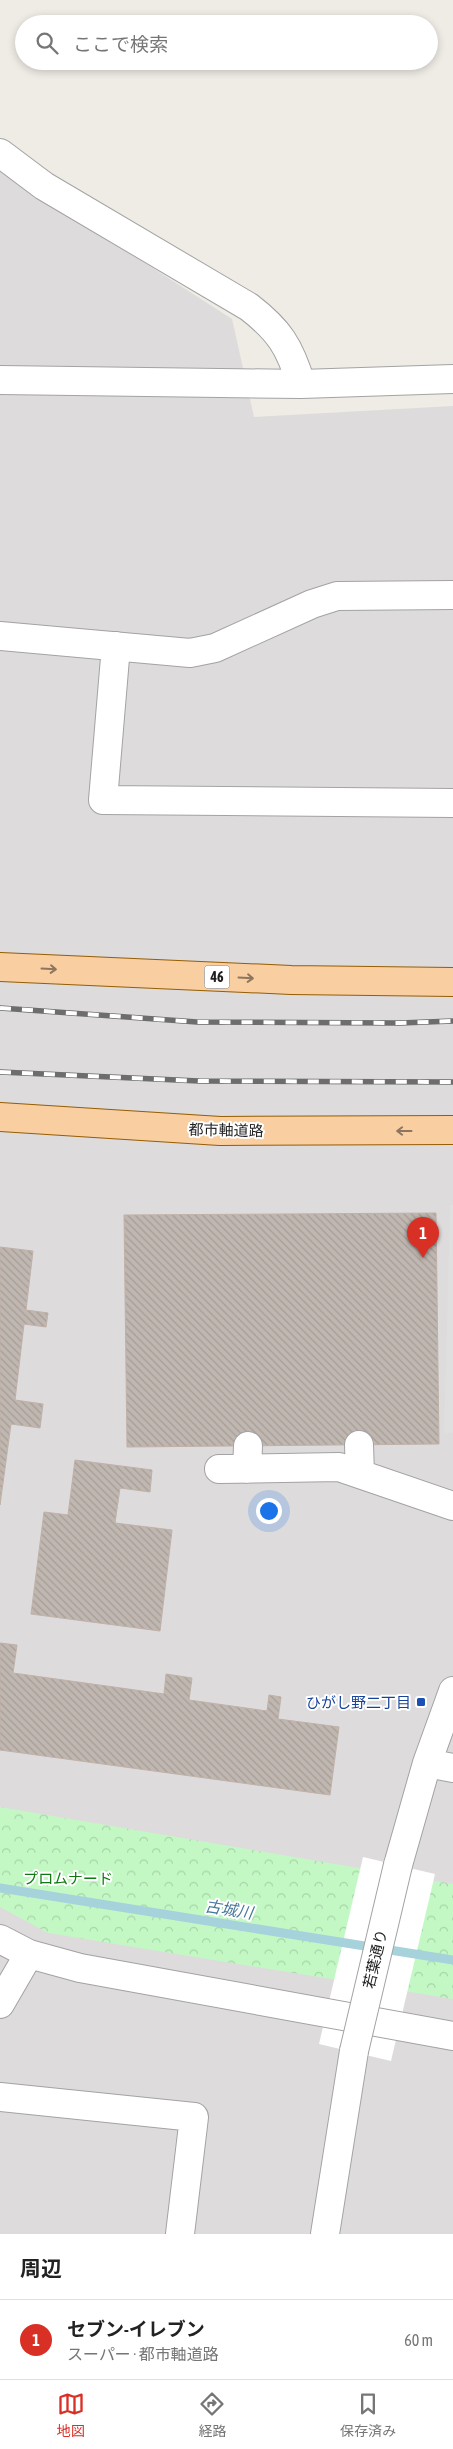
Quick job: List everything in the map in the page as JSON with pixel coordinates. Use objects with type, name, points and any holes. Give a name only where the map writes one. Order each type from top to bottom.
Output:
[{"type":"main road","name":"46","points":[[0,967],[291,980],[453,982]]},
{"type":"main road","name":"都市軸道路","points":[[0,1117],[220,1132],[453,1130]]},
{"type":"main road","points":[[0,1133],[220,1132]]},
{"type":"street","points":[[0,153],[44,186],[255,312],[268,322],[285,342],[294,359],[301,384]]},
{"type":"street","points":[[0,380],[301,384],[453,379]]},
{"type":"street","points":[[0,636],[190,653],[215,648],[312,604],[337,596],[453,595]]},
{"type":"street","points":[[116,646],[103,800],[453,803]]},
{"type":"street","points":[[359,1445],[360,1474]]},
{"type":"street","points":[[219,1468],[247,1457],[339,1467],[453,1506]]},
{"type":"street","name":"若葉通り","points":[[325,2234],[354,2051],[398,1865],[440,1766],[453,1691]]},
{"type":"street","points":[[0,1939],[29,1954],[80,1968],[453,2036]]},
{"type":"street","points":[[0,2004],[29,1954]]},
{"type":"street","points":[[0,2097],[194,2117],[180,2234]]},
{"type":"shaded area","points":[[0,170],[232,319],[254,417],[453,406],[453,2234],[0,2234]]},
{"type":"shaded area","points":[[450,1205],[453,1205],[453,1433],[444,1434]]},
{"type":"green space","name":"プロムナード","points":[[0,1807],[453,1884],[453,1999],[48,1933],[0,1907]]},
{"type":"pier","points":[[363,1857],[435,1874],[391,2061],[319,2044]]},
{"type":"building","points":[[436,1213],[439,1444],[127,1447],[124,1215]]},
{"type":"building","points":[[0,1247],[33,1251],[26,1310],[48,1313],[46,1327],[24,1324],[15,1400],[43,1404],[40,1428],[11,1424],[0,1505]]},
{"type":"building","points":[[75,1460],[152,1470],[150,1492],[120,1488],[115,1523],[172,1530],[160,1631],[31,1614],[44,1512],[68,1515]]},
{"type":"building","points":[[0,1643],[17,1645],[13,1673],[164,1694],[166,1674],[192,1678],[189,1700],[267,1711],[269,1695],[281,1697],[278,1719],[339,1727],[330,1795],[0,1750]]},
{"type":"waterway","name":"古城川","points":[[0,1888],[453,1960]]},
{"type":"railway","points":[[0,1008],[197,1022],[400,1023],[453,1021]]},
{"type":"railway","points":[[0,1072],[199,1081],[453,1082]]},
{"type":"place","name":"セブン-イレブン","points":[[423,1258]]},
{"type":"place","name":"ひがし野二丁目","points":[[421,1702]]}]
